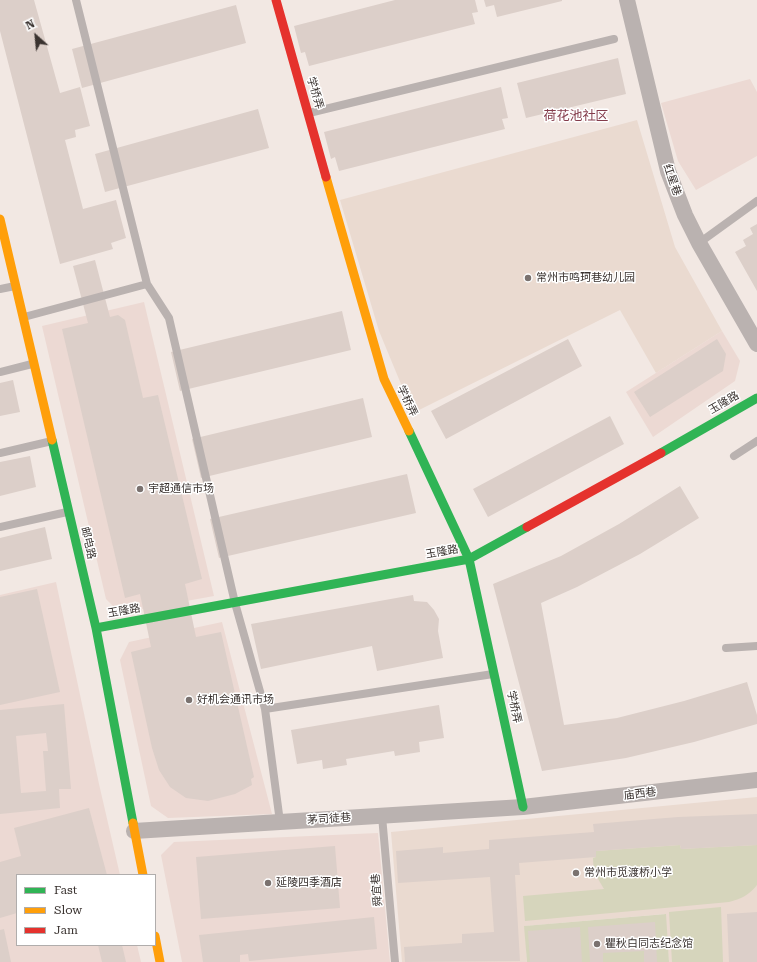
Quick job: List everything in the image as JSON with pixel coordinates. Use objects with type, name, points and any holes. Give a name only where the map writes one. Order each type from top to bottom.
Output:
[{"type":"street","name":"学桥弄","points":[[277,0],[384,379],[469,559],[523,807]]},
{"type":"street","name":"红星巷","points":[[627,0],[668,171],[685,215],[699,243],[757,344]]},
{"type":"street","name":"邮电路","points":[[0,219],[96,628],[143,874]]},
{"type":"street","name":"玉隆路","points":[[96,628],[469,559],[682,442],[757,398]]},
{"type":"street","name":"庙西巷","points":[[523,807],[757,780]]},
{"type":"street","name":"茅司徒巷","points":[[134,831],[523,807]]},
{"type":"street","points":[[156,941],[160,962]]},
{"type":"lane","points":[[76,0],[147,284],[169,318],[235,603],[265,709],[280,822]]},
{"type":"lane","points":[[308,113],[614,39]]},
{"type":"lane","points":[[699,243],[757,200]]},
{"type":"lane","points":[[23,318],[147,284]]},
{"type":"lane","points":[[0,289],[16,285]]},
{"type":"lane","points":[[0,372],[34,364]]},
{"type":"lane","points":[[0,452],[52,441]]},
{"type":"lane","points":[[734,456],[757,441]]},
{"type":"lane","points":[[0,527],[68,512]]},
{"type":"lane","points":[[726,648],[757,646]]},
{"type":"lane","points":[[265,709],[494,674]]},
{"type":"lane","name":"舜宜巷","points":[[382,816],[395,962]]},
{"type":"shaded area","points":[[750,79],[757,92],[757,156],[696,190],[678,161],[661,103]]},
{"type":"shaded area","name":"常州市鸣珂巷幼儿园","points":[[637,120],[675,247],[722,331],[656,373],[620,310],[413,413],[379,331],[340,200]]},
{"type":"shaded area","points":[[144,302],[214,596],[120,613],[106,599],[42,326]]},
{"type":"shaded area","points":[[722,331],[740,361],[735,381],[653,437],[626,392]]},
{"type":"shaded area","points":[[56,582],[120,874],[16,874],[16,946],[137,946],[141,962],[0,962],[0,595]]},
{"type":"shaded area","name":"好机会通讯市场","points":[[222,622],[272,814],[168,818],[151,806],[120,660],[129,642]]},
{"type":"shaded area","name":"常州市觅渡桥小学","points":[[757,797],[757,962],[669,962],[665,914],[525,926],[527,962],[402,962],[391,832]]},
{"type":"shaded area","points":[[378,833],[390,962],[182,962],[161,855],[174,842]]},
{"type":"green space","points":[[680,845],[681,849],[757,845],[757,885],[744,896],[729,902],[525,921],[523,896],[604,889],[597,878],[594,867],[593,858],[596,857],[596,851]]},
{"type":"green space","points":[[721,907],[723,962],[672,962],[669,912]]},
{"type":"green space","name":"瞿秋白同志纪念馆","points":[[666,914],[669,962],[527,962],[524,926]]},
{"type":"building","points":[[0,0],[34,0],[60,93],[80,87],[90,126],[75,130],[76,137],[65,140],[83,209],[116,200],[126,238],[111,243],[113,249],[60,264],[0,31]]},
{"type":"building","points":[[395,0],[475,0],[478,12],[472,13],[475,24],[309,66],[305,52],[301,53],[294,26]]},
{"type":"building","points":[[484,0],[562,1],[497,17],[494,5],[486,7]]},
{"type":"building","points":[[236,5],[246,43],[82,88],[72,49]]},
{"type":"building","points":[[618,58],[626,94],[526,118],[517,83]]},
{"type":"building","points":[[501,87],[508,118],[502,119],[505,129],[339,171],[335,157],[331,159],[324,132]]},
{"type":"building","points":[[258,109],[269,148],[105,192],[95,154]]},
{"type":"building","points":[[757,224],[757,291],[735,252],[746,246],[743,240],[753,234],[750,228]]},
{"type":"building","points":[[95,260],[110,317],[118,315],[125,320],[143,398],[158,395],[202,579],[185,584],[196,637],[221,632],[254,777],[251,779],[252,785],[235,794],[208,801],[186,798],[170,787],[159,770],[152,748],[131,652],[151,647],[140,594],[125,598],[62,329],[88,323],[73,266]]},
{"type":"building","points":[[342,311],[351,350],[180,391],[171,352]]},
{"type":"building","points":[[568,339],[582,366],[446,439],[431,411]]},
{"type":"building","points":[[717,339],[726,354],[723,371],[650,417],[634,392]]},
{"type":"building","points":[[13,380],[20,412],[0,416],[0,383]]},
{"type":"building","points":[[363,398],[372,437],[201,478],[192,439]]},
{"type":"building","points":[[610,416],[624,444],[488,517],[473,489]]},
{"type":"building","points":[[30,456],[36,487],[0,496],[0,462]]},
{"type":"building","points":[[407,474],[416,513],[219,558],[210,519]]},
{"type":"building","points":[[680,486],[699,518],[640,554],[577,587],[541,603],[564,725],[617,718],[684,701],[747,682],[757,715],[757,724],[694,742],[626,758],[542,771],[493,584],[561,556],[619,524]]},
{"type":"building","points":[[45,527],[52,559],[0,571],[0,538]]},
{"type":"building","points":[[37,589],[60,692],[0,705],[0,597]]},
{"type":"building","points":[[413,595],[414,601],[427,602],[439,619],[438,631],[443,658],[377,671],[372,646],[261,669],[251,624]]},
{"type":"building","points":[[64,704],[71,789],[59,789],[60,808],[0,814],[0,710]],"holes":[[[46,733],[48,751],[43,751],[46,791],[21,793],[16,736]]]},
{"type":"building","points":[[439,705],[444,738],[419,742],[420,752],[395,756],[394,751],[346,759],[347,765],[323,769],[322,760],[297,764],[291,730]]},
{"type":"building","points":[[89,808],[107,874],[16,874],[16,913],[0,918],[0,862],[21,856],[14,828]]},
{"type":"building","points":[[757,814],[757,845],[681,849],[680,845],[596,851],[596,857],[519,863],[520,875],[515,875],[520,961],[405,962],[404,947],[462,943],[462,934],[494,932],[490,877],[398,883],[396,851],[443,847],[443,853],[489,849],[489,840],[594,832],[593,824],[678,817]]},
{"type":"building","name":"延陵四季酒店","points":[[335,846],[340,908],[201,919],[196,857]]},
{"type":"building","points":[[757,912],[757,962],[729,962],[727,914]]},
{"type":"building","points":[[374,917],[377,949],[249,961],[248,954],[240,955],[240,962],[203,962],[199,935]]},
{"type":"building","points":[[655,922],[657,962],[644,962],[644,951],[603,953],[603,962],[590,962],[588,927]]},
{"type":"building","points":[[580,927],[582,962],[530,962],[528,931]]},
{"type":"building","points":[[4,929],[11,962],[0,962],[0,930]]},
{"type":"building","points":[[98,946],[122,946],[126,962],[102,962]]},
{"type":"traffic: fast","points":[[661,453],[757,398]]},
{"type":"traffic: fast","points":[[409,431],[469,559],[523,807]]},
{"type":"traffic: fast","points":[[52,440],[96,628],[133,823]]},
{"type":"traffic: fast","points":[[96,628],[469,559],[527,527]]},
{"type":"traffic: slow","points":[[326,177],[384,379],[409,431]]},
{"type":"traffic: slow","points":[[0,219],[52,440]]},
{"type":"traffic: slow","points":[[133,823],[143,874]]},
{"type":"traffic: slow","points":[[156,941],[160,962]]},
{"type":"traffic: jam","points":[[276,0],[326,177]]},
{"type":"traffic: jam","points":[[527,527],[661,453]]},
{"type":"place","name":"常州市鸣珂巷幼儿园","points":[[528,278]]},
{"type":"place","name":"宇超通信市场","points":[[140,489]]},
{"type":"place","name":"好机会通讯市场","points":[[189,700]]},
{"type":"place","name":"常州市觅渡桥小学","points":[[576,873]]},
{"type":"place","name":"延陵四季酒店","points":[[268,883]]},
{"type":"place","name":"瞿秋白同志纪念馆","points":[[597,944]]},
{"type":"district","name":"荷花池社区","points":[[576,116]]}]
